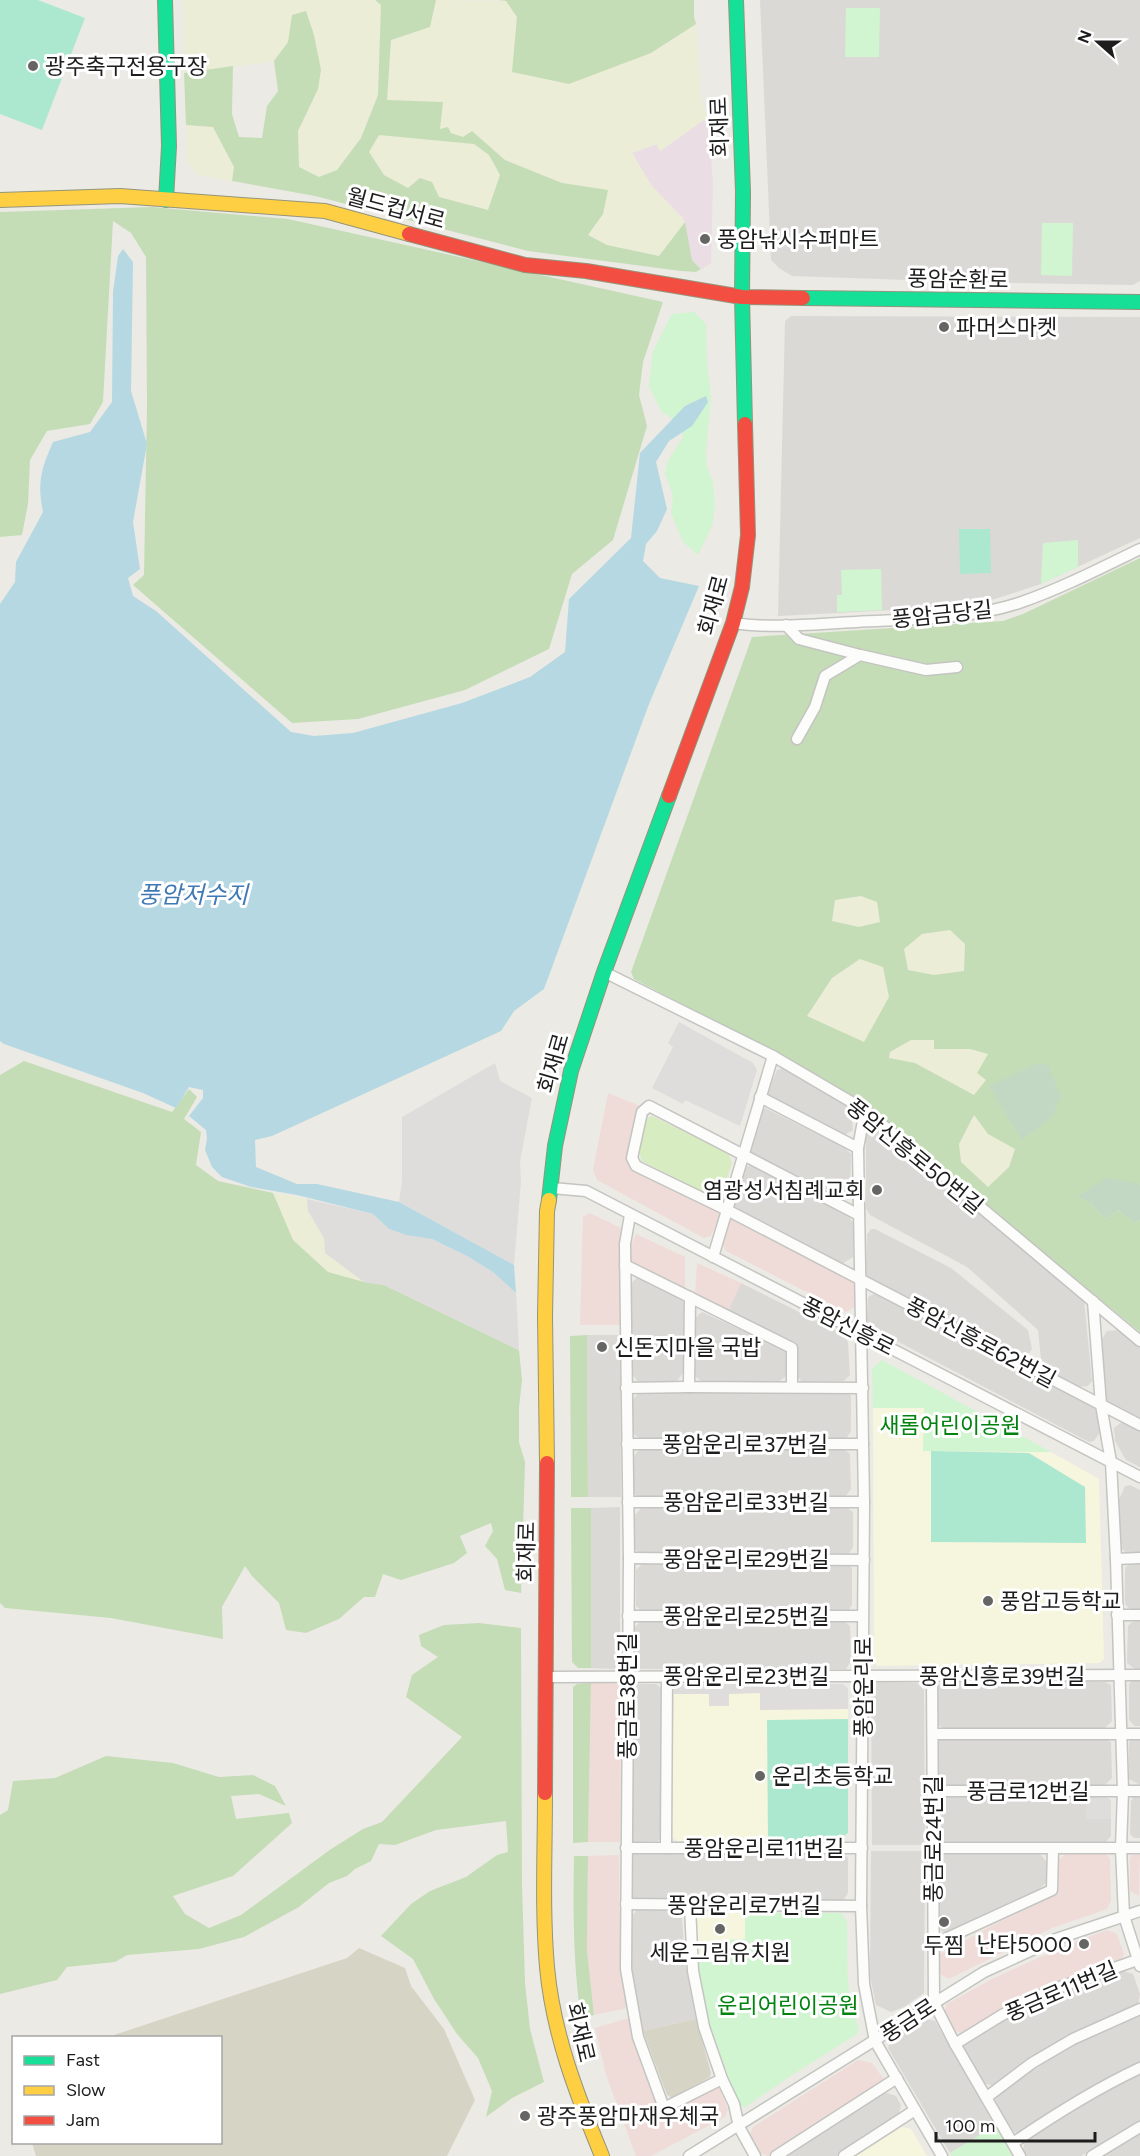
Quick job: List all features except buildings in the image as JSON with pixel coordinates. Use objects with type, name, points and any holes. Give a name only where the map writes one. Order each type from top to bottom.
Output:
[{"type":"main road","points":[[165,0],[169,146],[166,200]]},
{"type":"main road","name":"회재로","points":[[602,2156],[571,2079],[558,2031],[547,1968],[544,1908],[548,1503],[545,1316],[547,1211],[552,1188],[555,1146],[565,1093],[604,972],[733,622],[742,587],[748,535],[742,297],[743,192],[736,0]]},
{"type":"main road","name":"월드컵서로","points":[[0,200],[120,196],[325,211],[525,265],[586,271],[742,297],[776,298]]},
{"type":"main road","name":"풍암순환로","points":[[776,298],[1140,302]]},
{"type":"street","name":"풍암금당길","points":[[733,622],[758,627],[944,617],[988,610],[1018,603],[1048,591],[1140,549]]},
{"type":"street","points":[[786,625],[799,639],[860,655],[926,670],[957,667]]},
{"type":"street","points":[[797,739],[815,707],[825,676],[860,655]]},
{"type":"street","name":"풍암신흥로50번길","points":[[604,972],[773,1056],[865,1110],[1140,1341]]},
{"type":"street","points":[[713,1257],[773,1056]]},
{"type":"street","points":[[760,1097],[858,1148]]},
{"type":"street","name":"풍암신흥로62번길","points":[[742,1154],[649,1106],[642,1112],[632,1158],[636,1166],[727,1210],[1101,1406]]},
{"type":"street","name":"풍암운리로","points":[[865,1110],[858,1148],[864,1502],[861,1906],[864,1984],[875,2041],[942,2156]]},
{"type":"street","points":[[742,1154],[859,1215]]},
{"type":"street","name":"풍암신흥로","points":[[552,1188],[586,1191],[1140,1477]]},
{"type":"street","name":"풍금로38번길","points":[[630,1215],[625,1244],[628,1502],[626,1969],[638,2037],[664,2108],[722,2079]]},
{"type":"street","points":[[625,1265],[792,1348],[792,1387]]},
{"type":"street","points":[[689,1386],[690,1297]]},
{"type":"street","points":[[1093,1301],[1101,1406],[1111,1462]]},
{"type":"street","points":[[626,1388],[689,1386],[863,1388]]},
{"type":"street","points":[[1101,1406],[1140,1425]]},
{"type":"street","name":"풍암운리로37번길","points":[[627,1444],[863,1444]]},
{"type":"street","name":"풍금로12번길","points":[[1111,1462],[1116,1559],[1123,1791],[1121,1848],[1125,1916]]},
{"type":"street","name":"풍암운리로33번길","points":[[628,1502],[864,1502]]},
{"type":"street","name":"풍암운리로29번길","points":[[628,1558],[864,1560]]},
{"type":"street","points":[[1116,1559],[1140,1558]]},
{"type":"street","points":[[1117,1615],[1140,1615]]},
{"type":"street","name":"풍암운리로25번길","points":[[628,1616],[864,1616]]},
{"type":"street","name":"풍암신흥로39번길","points":[[864,1676],[1140,1675]]},
{"type":"street","name":"풍암운리로11번길","points":[[666,1848],[667,1676]]},
{"type":"street","name":"풍암운리로23번길","points":[[546,1677],[864,1676]]},
{"type":"street","name":"풍금로24번길","points":[[932,1676],[934,2003]]},
{"type":"street","points":[[933,1734],[1140,1734]]},
{"type":"street","name":"풍금로12번길","points":[[933,1791],[1123,1791]]},
{"type":"street","points":[[1123,1791],[1140,1791]]},
{"type":"street","name":"풍암운리로11번길","points":[[626,1848],[862,1848]]},
{"type":"street","points":[[934,1848],[1140,1848]]},
{"type":"street","points":[[932,1945],[1052,1890],[1053,1848]]},
{"type":"street","name":"풍암운리로7번길","points":[[626,1904],[861,1906]]},
{"type":"street","points":[[690,1906],[693,1971],[704,2027],[722,2079],[734,2104],[739,2127],[755,2156]]},
{"type":"street","name":"풍금로","points":[[689,2156],[739,2127],[984,1972],[1056,1939],[1140,1911]]},
{"type":"street","name":"풍금로11번길","points":[[955,2044],[1002,2015],[1049,1991],[1139,1961],[1125,1916]]},
{"type":"street","points":[[934,2003],[1020,2156]]},
{"type":"street","points":[[987,2097],[1032,2063],[1073,2039],[1140,2009]]},
{"type":"street","points":[[1013,2143],[1067,2107],[1113,2080],[1140,2068]]},
{"type":"street","points":[[776,2156],[897,2078]]},
{"type":"street","points":[[844,2156],[915,2110]]},
{"type":"street","points":[[1092,2156],[1140,2127]]},
{"type":"shaded area","points":[[183,0],[375,0],[381,5],[378,94],[361,138],[337,170],[319,177],[299,167],[298,131],[318,89],[292,15],[288,42],[274,61],[184,73]]},
{"type":"shaded area","points":[[436,0],[506,1],[517,17],[512,72],[651,53],[696,24],[701,102],[708,117],[660,151],[656,144],[632,153],[651,185],[685,222],[659,256],[607,245],[588,235],[603,214],[607,190],[562,183],[505,160],[472,131],[463,137],[439,129],[443,102],[386,100],[391,40],[430,27]]},
{"type":"shaded area","points":[[760,0],[1140,0],[1140,281],[1133,285],[792,276],[779,268],[771,260]]},
{"type":"shaded area","points":[[708,117],[713,184],[711,263],[702,269],[692,260],[683,218],[651,185],[632,153],[657,144],[660,151]]},
{"type":"shaded area","points":[[186,125],[213,127],[234,167],[232,181],[198,175],[187,162]]},
{"type":"shaded area","points":[[379,135],[474,144],[489,155],[500,175],[488,210],[439,197],[432,182],[420,178],[408,188],[384,175],[369,152]]},
{"type":"shaded area","points":[[791,316],[1140,317],[1140,538],[1041,584],[995,599],[954,607],[778,616],[785,321]]},
{"type":"shaded area","points":[[861,896],[878,902],[880,922],[859,927],[832,921],[835,900]]},
{"type":"shaded area","points":[[950,930],[965,944],[964,971],[934,975],[909,970],[903,949],[922,934]]},
{"type":"shaded area","points":[[860,959],[883,967],[889,997],[864,1042],[807,1016],[832,978]]},
{"type":"shaded area","points":[[679,1022],[753,1063],[757,1070],[740,1126],[685,1100],[683,1104],[652,1088],[673,1047],[668,1043]]},
{"type":"shaded area","points":[[911,1040],[934,1040],[935,1049],[970,1049],[988,1054],[986,1080],[974,1095],[915,1063],[889,1058],[890,1052]]},
{"type":"shaded area","points":[[495,1063],[500,1081],[532,1098],[520,1161],[521,1181],[514,1265],[399,1202],[402,1182],[402,1117]]},
{"type":"shaded area","points":[[1036,1064],[1048,1065],[1061,1096],[1052,1117],[1022,1140],[989,1086]]},
{"type":"shaded area","points":[[783,1068],[851,1108],[853,1130],[843,1136],[766,1097],[777,1070]]},
{"type":"shaded area","points":[[608,1093],[640,1106],[627,1158],[718,1210],[720,1216],[711,1236],[704,1238],[597,1180],[593,1170]]},
{"type":"shaded area","points":[[765,1108],[845,1148],[851,1154],[850,1194],[843,1198],[751,1153],[749,1146],[760,1110]]},
{"type":"shaded area","points":[[975,1114],[988,1134],[1015,1149],[1009,1167],[988,1187],[961,1162],[959,1144]]},
{"type":"shaded area","points":[[877,1129],[1084,1300],[1092,1381],[1088,1386],[1076,1387],[1042,1370],[1038,1330],[967,1267],[870,1215],[866,1209],[866,1134]]},
{"type":"shaded area","points":[[752,1165],[848,1214],[853,1223],[853,1257],[842,1264],[734,1209],[731,1201],[744,1168]]},
{"type":"shaded area","points":[[1106,1178],[1138,1183],[1140,1186],[1140,1220],[1135,1223],[1118,1210],[1106,1219],[1091,1204],[1078,1196]]},
{"type":"shaded area","points":[[273,1193],[307,1199],[308,1211],[324,1238],[325,1253],[364,1282],[328,1272],[293,1240]]},
{"type":"shaded area","points":[[307,1199],[373,1214],[389,1229],[406,1235],[432,1239],[493,1272],[516,1293],[519,1350],[384,1285],[364,1282],[325,1253],[324,1238],[308,1211]]},
{"type":"shaded area","points":[[590,1213],[621,1228],[619,1249],[621,1325],[580,1325],[583,1217]]},
{"type":"shaded area","points":[[730,1218],[850,1278],[855,1288],[854,1307],[846,1312],[726,1251],[720,1240]]},
{"type":"shaded area","points":[[871,1229],[951,1268],[1028,1330],[1032,1349],[1028,1355],[1021,1359],[868,1279],[866,1273],[867,1234]]},
{"type":"shaded area","points":[[636,1234],[685,1257],[685,1289],[630,1263],[630,1248]]},
{"type":"shaded area","points":[[697,1263],[741,1283],[728,1311],[695,1294]]},
{"type":"shaded area","points":[[638,1277],[681,1298],[684,1304],[683,1373],[677,1381],[638,1382],[632,1374],[631,1283]]},
{"type":"shaded area","points":[[741,1283],[845,1335],[848,1343],[850,1375],[844,1381],[802,1382],[798,1377],[797,1343],[728,1311]]},
{"type":"shaded area","points":[[876,1293],[1094,1407],[1098,1415],[1100,1432],[1094,1441],[1089,1442],[870,1327],[867,1321],[868,1297]]},
{"type":"shaded area","points":[[702,1312],[784,1349],[787,1357],[786,1376],[780,1381],[701,1381],[695,1376],[694,1319]]},
{"type":"shaded area","points":[[1118,1330],[1140,1348],[1140,1420],[1108,1404],[1105,1393],[1102,1339],[1107,1331]]},
{"type":"shaded area","points":[[587,1335],[620,1335],[621,1497],[588,1497]]},
{"type":"shaded area","points":[[845,1391],[851,1396],[851,1431],[846,1439],[639,1438],[632,1433],[633,1399],[640,1392]]},
{"type":"shaded area","name":"풍암고등학교","points":[[873,1408],[924,1408],[924,1451],[1051,1452],[1099,1479],[1104,1659],[1100,1663],[877,1666],[874,1661]]},
{"type":"shaded area","points":[[1122,1422],[1140,1431],[1140,1467],[1126,1460],[1115,1441],[1114,1428]]},
{"type":"shaded area","points":[[844,1449],[850,1454],[851,1489],[845,1497],[638,1497],[631,1490],[632,1458],[639,1450]]},
{"type":"shaded area","points":[[1130,1485],[1140,1490],[1140,1553],[1126,1553],[1121,1548],[1119,1500],[1125,1486]]},
{"type":"shaded area","points":[[620,1507],[620,1661],[615,1669],[591,1668],[591,1508]]},
{"type":"shaded area","points":[[846,1507],[853,1512],[853,1547],[848,1555],[641,1554],[633,1548],[634,1516],[641,1508]]},
{"type":"shaded area","points":[[846,1563],[852,1568],[852,1605],[848,1611],[642,1611],[636,1606],[636,1570],[642,1564]]},
{"type":"shaded area","points":[[1130,1563],[1140,1563],[1140,1610],[1131,1610],[1125,1604],[1125,1568]]},
{"type":"shaded area","points":[[844,1621],[850,1626],[851,1661],[846,1669],[641,1669],[634,1664],[634,1628],[640,1622]]},
{"type":"shaded area","points":[[1140,1621],[1140,1669],[1135,1669],[1127,1663],[1128,1626],[1132,1622]]},
{"type":"shaded area","points":[[1132,1681],[1140,1681],[1140,1726],[1135,1726],[1129,1720],[1129,1684]]},
{"type":"shaded area","points":[[614,1682],[621,1688],[620,1842],[588,1842],[591,1683]]},
{"type":"shaded area","points":[[878,1682],[917,1683],[924,1690],[925,1845],[872,1845],[871,1688]]},
{"type":"shaded area","points":[[941,1682],[1105,1682],[1111,1685],[1112,1721],[1105,1728],[944,1729],[936,1723],[937,1687]]},
{"type":"shaded area","points":[[634,1684],[656,1684],[662,1689],[662,1837],[658,1841],[632,1842],[632,1687]]},
{"type":"shaded area","name":"운리초등학교","points":[[678,1684],[843,1684],[848,1688],[848,1833],[837,1841],[677,1841],[672,1836],[674,1688]]},
{"type":"shaded area","points":[[678,1684],[843,1684],[848,1688],[848,1709],[760,1710],[760,1693],[729,1694],[729,1706],[709,1706],[709,1694],[674,1694],[674,1688]]},
{"type":"shaded area","points":[[1104,1738],[1111,1742],[1112,1778],[1105,1785],[944,1786],[936,1780],[937,1743],[940,1739]]},
{"type":"shaded area","points":[[1133,1738],[1140,1738],[1140,1785],[1129,1779],[1129,1742]]},
{"type":"shaded area","points":[[1086,1796],[1104,1796],[1111,1800],[1111,1819],[1086,1819]]},
{"type":"shaded area","points":[[1104,1796],[1111,1800],[1111,1836],[1105,1843],[944,1844],[935,1838],[936,1801],[940,1797]]},
{"type":"shaded area","points":[[1134,1796],[1140,1796],[1140,1838],[1134,1838],[1130,1834],[1131,1801]]},
{"type":"shaded area","points":[[871,1851],[925,1851],[924,1993],[904,2007],[891,2012],[876,2005],[870,1976]]},
{"type":"shaded area","points":[[946,1852],[1040,1854],[1046,1861],[1046,1883],[1037,1891],[951,1932],[943,1932],[938,1927],[938,1859]]},
{"type":"shaded area","points":[[1103,1852],[1110,1858],[1111,1901],[1107,1909],[1052,1928],[949,1979],[940,1974],[935,1965],[938,1955],[997,1923],[1059,1894],[1059,1860],[1066,1853]]},
{"type":"shaded area","points":[[635,1853],[842,1853],[848,1858],[848,1893],[843,1901],[636,1901],[629,1895],[629,1860]]},
{"type":"shaded area","points":[[619,1855],[620,1948],[628,2008],[594,2015],[587,1950],[588,1856]]},
{"type":"shaded area","points":[[1132,1855],[1140,1855],[1139,1896],[1130,1891],[1130,1858]]},
{"type":"shaded area","points":[[637,1910],[675,1911],[682,1918],[685,1962],[696,2019],[643,2031],[633,1985],[629,1919]]},
{"type":"shaded area","name":"세운그림유치원","points":[[700,1913],[745,1913],[745,1960],[697,1962],[695,1918]]},
{"type":"shaded area","points":[[1107,1930],[1117,1934],[1124,1954],[1122,1959],[1048,1988],[960,2033],[953,2030],[944,2014],[947,2004],[990,1980],[1062,1947]]},
{"type":"shaded area","points":[[359,1948],[405,1968],[411,1986],[444,2029],[475,2100],[447,2156],[36,2156],[32,2144],[222,2144],[222,2036],[111,2036],[347,1958]]},
{"type":"shaded area","points":[[1123,1971],[1133,1974],[1140,1994],[1138,2005],[993,2086],[984,2083],[963,2050],[965,2044],[1004,2019],[1051,1996]]},
{"type":"shaded area","points":[[1140,2014],[1140,2063],[1111,2076],[1069,2100],[1020,2133],[1014,2132],[995,2102],[997,2094],[1075,2043]]},
{"type":"shaded area","points":[[629,2018],[644,2068],[664,2114],[715,2087],[719,2088],[728,2109],[725,2117],[651,2156],[636,2156],[606,2075],[595,2028]]},
{"type":"shaded area","points":[[924,2018],[935,2021],[995,2126],[950,2153],[888,2048],[892,2037]]},
{"type":"shaded area","points":[[696,2019],[711,2073],[710,2077],[673,2098],[667,2095],[643,2031]]},
{"type":"shaded area","points":[[858,2060],[872,2063],[883,2078],[882,2083],[768,2156],[760,2153],[749,2136],[753,2127]]},
{"type":"shaded area","points":[[1140,2074],[1140,2121],[1081,2156],[1027,2156],[1023,2150],[1025,2141],[1074,2108],[1116,2084]]},
{"type":"shaded area","points":[[884,2092],[896,2096],[901,2105],[898,2117],[836,2156],[786,2156]]},
{"type":"shaded area","points":[[902,2127],[911,2129],[927,2156],[856,2156]]},
{"type":"shaded area","points":[[1140,2133],[1140,2156],[1102,2156],[1136,2134]]},
{"type":"green space","name":"광주축구전용구장","points":[[0,0],[38,0],[85,18],[42,130],[0,114]]},
{"type":"green space","points":[[375,0],[436,0],[430,27],[391,40],[387,100],[443,102],[440,129],[448,127],[451,133],[463,137],[472,131],[505,160],[562,183],[608,190],[603,214],[588,235],[607,245],[659,256],[685,222],[692,260],[701,269],[696,272],[681,271],[528,251],[315,196],[232,181],[234,167],[213,127],[186,125],[184,73],[233,66],[232,114],[239,137],[262,138],[267,106],[278,91],[274,61],[288,42],[292,15],[306,11],[314,35],[321,70],[318,89],[298,131],[299,167],[319,177],[337,170],[361,138],[378,95],[381,5]],"holes":[[[379,135],[474,144],[489,155],[500,175],[488,210],[439,197],[432,182],[420,178],[408,188],[384,175],[369,152]]]},
{"type":"green space","points":[[499,0],[694,0],[696,24],[651,53],[569,84],[512,72],[517,17],[506,1]]},
{"type":"green space","points":[[846,8],[880,8],[879,57],[845,57]]},
{"type":"green space","points":[[152,207],[288,219],[663,302],[643,362],[639,395],[647,426],[613,540],[572,574],[549,649],[465,690],[358,719],[292,723],[133,585],[144,575],[147,407],[146,257],[131,233],[113,221],[103,402],[90,424],[47,431],[30,460],[28,504],[22,535],[0,537],[0,212]]},
{"type":"green space","points":[[1042,223],[1073,223],[1072,276],[1041,275]]},
{"type":"green space","points":[[694,312],[706,324],[711,397],[706,452],[707,467],[713,482],[715,506],[712,526],[698,555],[683,542],[671,513],[673,495],[665,473],[668,461],[683,437],[681,425],[661,411],[649,386],[653,351],[672,314]]},
{"type":"green space","points":[[959,529],[990,529],[991,573],[960,574]]},
{"type":"green space","points":[[1078,540],[1078,567],[1041,584],[1043,543]]},
{"type":"green space","points":[[1140,558],[1140,1186],[1138,1183],[1091,1204],[1106,1219],[1118,1210],[1135,1223],[1140,1220],[1140,1332],[867,1107],[779,1054],[634,979],[631,972],[752,637],[1003,621],[1023,614]],"holes":[[[861,896],[877,902],[880,922],[859,927],[832,921],[835,900]],[[950,930],[965,944],[964,971],[934,975],[908,970],[904,949],[922,934]],[[860,959],[883,967],[889,997],[864,1042],[807,1016],[832,978]],[[911,1040],[934,1040],[934,1049],[970,1049],[988,1054],[977,1073],[986,1080],[974,1095],[915,1063],[889,1058],[890,1052]],[[974,1115],[988,1134],[1015,1149],[1009,1167],[988,1187],[961,1162],[959,1144]]]},
{"type":"green space","points":[[881,569],[882,610],[837,612],[837,595],[842,595],[841,570]]},
{"type":"green space","points":[[24,1061],[172,1112],[189,1089],[197,1097],[184,1119],[201,1132],[196,1165],[218,1181],[273,1193],[293,1240],[328,1272],[384,1285],[519,1350],[522,1380],[519,1442],[525,1462],[521,1593],[505,1590],[497,1559],[485,1546],[493,1531],[491,1523],[460,1536],[467,1553],[454,1563],[401,1580],[383,1574],[375,1597],[364,1597],[339,1619],[306,1633],[286,1630],[279,1603],[245,1566],[222,1607],[223,1639],[111,1618],[5,1608],[0,1603],[0,1075]]},
{"type":"green space","points":[[652,1116],[728,1153],[732,1163],[721,1195],[714,1198],[642,1161],[639,1152],[646,1119]]},
{"type":"green space","points":[[587,1335],[588,1497],[571,1497],[570,1336]]},
{"type":"green space","name":"새롬어린이공원","points":[[882,1360],[1051,1452],[923,1451],[924,1408],[873,1408],[872,1369]]},
{"type":"green space","points":[[931,1451],[1029,1453],[1085,1487],[1086,1543],[931,1542]]},
{"type":"green space","points":[[571,1508],[591,1508],[591,1668],[578,1668],[572,1662]]},
{"type":"green space","points":[[479,1623],[521,1628],[522,1884],[525,1983],[530,2029],[544,2082],[512,2098],[486,2117],[492,2091],[478,2058],[457,2034],[434,1999],[413,1959],[381,1936],[411,1904],[430,1891],[466,1877],[497,1855],[508,1852],[506,1821],[436,1830],[395,1845],[379,1844],[371,1861],[347,1876],[329,1883],[299,1907],[244,1937],[199,1949],[127,1955],[115,1962],[67,1967],[57,1980],[0,1994],[0,1815],[8,1810],[13,1781],[55,1778],[106,1756],[173,1763],[219,1777],[253,1775],[275,1786],[286,1806],[259,1794],[231,1796],[236,1819],[289,1813],[292,1823],[233,1876],[173,1896],[185,1914],[209,1928],[241,1915],[331,1849],[363,1829],[382,1822],[462,1737],[406,1697],[412,1675],[438,1657],[421,1646],[419,1635],[444,1625]]},
{"type":"green space","points":[[591,1683],[588,1842],[573,1843],[573,1687],[577,1684]]},
{"type":"green space","points":[[848,1719],[848,1833],[837,1841],[768,1841],[767,1720]]},
{"type":"green space","points":[[574,1856],[588,1856],[587,1950],[594,2015],[581,2018],[574,1937]]},
{"type":"green space","name":"운리어린이공원","points":[[745,1913],[841,1913],[847,1922],[849,1990],[854,2016],[859,2027],[857,2034],[745,2107],[738,2104],[708,2019],[697,1962],[719,1961],[719,1940],[745,1939]]},
{"type":"green space","points":[[995,2126],[1012,2156],[951,2156],[950,2153]]},
{"type":"water","name":"풍암저수지","points":[[123,249],[133,262],[131,391],[147,444],[133,522],[140,569],[128,578],[133,596],[156,611],[291,732],[314,736],[353,733],[462,703],[530,677],[565,652],[569,599],[631,538],[640,453],[685,406],[706,396],[708,402],[692,426],[669,441],[656,462],[667,509],[657,531],[646,544],[643,561],[660,578],[699,586],[649,704],[544,989],[514,1011],[501,1031],[272,1136],[255,1140],[256,1167],[297,1184],[317,1184],[399,1202],[514,1265],[516,1293],[493,1272],[467,1256],[432,1239],[406,1235],[389,1229],[373,1214],[297,1195],[251,1187],[222,1177],[212,1167],[205,1150],[206,1130],[189,1116],[203,1098],[203,1090],[189,1087],[176,1108],[143,1093],[0,1041],[0,604],[15,582],[16,562],[43,512],[40,493],[41,476],[53,442],[90,432],[112,402],[113,292],[118,256]]},
{"type":"traffic: fast","points":[[165,0],[169,146],[166,200]]},
{"type":"traffic: fast","points":[[736,0],[743,192],[742,297],[745,424]]},
{"type":"traffic: fast","points":[[803,298],[1140,302]]},
{"type":"traffic: fast","points":[[549,1200],[555,1146],[571,1071],[604,972],[669,796]]},
{"type":"traffic: slow","points":[[0,200],[120,196],[325,211],[409,234]]},
{"type":"traffic: slow","points":[[547,1463],[545,1316],[549,1200]]},
{"type":"traffic: slow","points":[[545,1793],[545,1924],[550,1992],[567,2064],[602,2156]]},
{"type":"traffic: jam","points":[[409,234],[525,265],[586,271],[742,297],[803,298]]},
{"type":"traffic: jam","points":[[669,796],[733,623],[742,587],[748,535],[745,424]]},
{"type":"traffic: jam","points":[[545,1793],[547,1463]]},
{"type":"place","name":"광주축구전용구장","points":[[33,66]]},
{"type":"place","name":"풍암낚시수퍼마트","points":[[705,239]]},
{"type":"place","name":"파머스마켓","points":[[944,327]]},
{"type":"place","name":"염광성서침례교회","points":[[877,1190]]},
{"type":"place","name":"신돈지마을 국밥","points":[[602,1347]]},
{"type":"place","name":"풍암고등학교","points":[[988,1601]]},
{"type":"place","name":"운리초등학교","points":[[760,1776]]},
{"type":"place","name":"두찜","points":[[944,1922]]},
{"type":"place","name":"세운그림유치원","points":[[720,1929]]},
{"type":"place","name":"난타5000","points":[[1084,1944]]},
{"type":"place","name":"광주풍암마재우체국","points":[[525,2116]]}]
